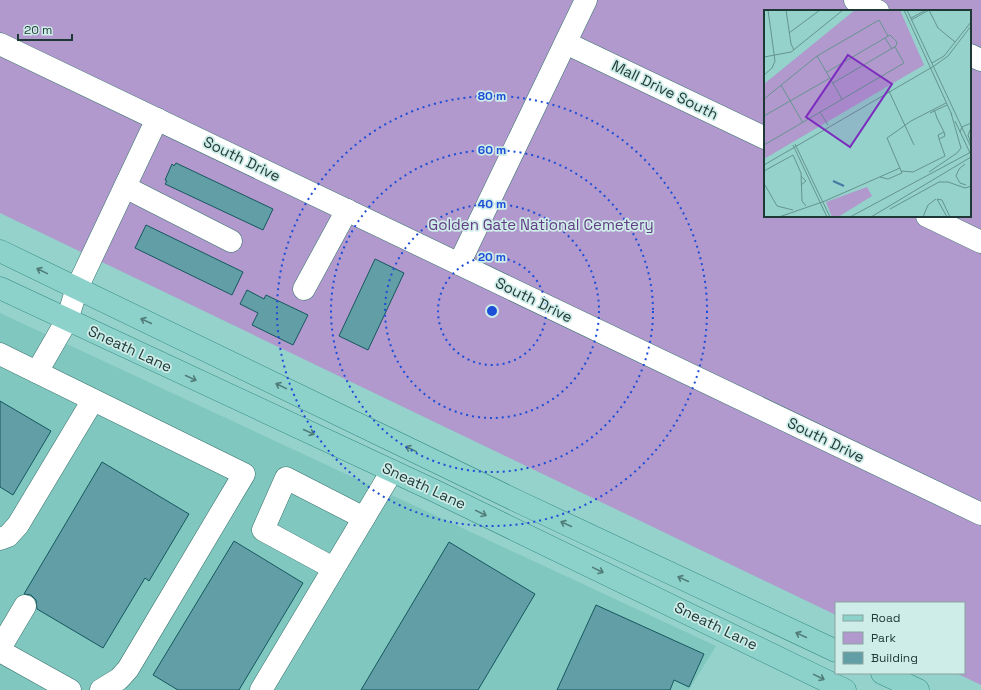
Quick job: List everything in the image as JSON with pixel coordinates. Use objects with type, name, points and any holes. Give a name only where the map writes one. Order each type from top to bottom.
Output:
[{"type":"main road","name":"Sneath Lane","points":[[0,251],[519,502],[835,651]]},
{"type":"main road","name":"Sneath Lane","points":[[0,288],[392,471],[734,635],[845,690]]},
{"type":"main road","points":[[884,674],[907,688]]},
{"type":"street","points":[[459,264],[586,0]]},
{"type":"street","points":[[855,0],[876,10]]},
{"type":"street","name":"Mall Drive South","points":[[566,43],[764,138]]},
{"type":"street","name":"South Drive","points":[[0,44],[981,514]]},
{"type":"street","points":[[971,55],[981,60]]},
{"type":"street","points":[[37,372],[67,320],[77,288],[157,119]]},
{"type":"street","points":[[125,187],[231,241]]},
{"type":"street","points":[[304,289],[347,210]]},
{"type":"street","points":[[929,217],[981,242]]},
{"type":"street","points":[[0,354],[244,474],[128,669],[119,678],[101,690]]},
{"type":"street","points":[[0,539],[8,536],[18,526],[93,400]]},
{"type":"street","points":[[261,690],[392,471]]},
{"type":"street","points":[[334,568],[263,530],[286,478],[364,518]]},
{"type":"street","points":[[25,606],[0,650],[70,690]]},
{"type":"shaded area","points":[[0,313],[716,646],[689,690],[0,690]]},
{"type":"green space","name":"Golden Gate National Cemetery","points":[[0,0],[981,0],[981,685],[958,674],[965,674],[965,602],[835,602],[835,615],[0,213]]},
{"type":"building","points":[[176,163],[273,209],[263,230],[165,184],[167,181],[165,180],[172,164],[174,166]]},
{"type":"building","points":[[146,225],[243,272],[232,295],[135,248]]},
{"type":"building","points":[[375,259],[404,273],[368,350],[339,336]]},
{"type":"building","points":[[247,290],[264,299],[266,295],[308,315],[293,345],[252,325],[258,313],[240,304]]},
{"type":"building","points":[[0,401],[51,431],[13,495],[0,487]]},
{"type":"building","points":[[102,462],[189,514],[149,581],[145,578],[103,648],[37,609],[36,600],[31,595],[24,594]]},
{"type":"building","points":[[234,541],[303,583],[239,690],[178,690],[153,675]]},
{"type":"building","points":[[449,542],[535,594],[478,690],[361,690]]},
{"type":"building","points":[[596,605],[704,654],[689,687],[674,680],[670,690],[557,690]]}]
